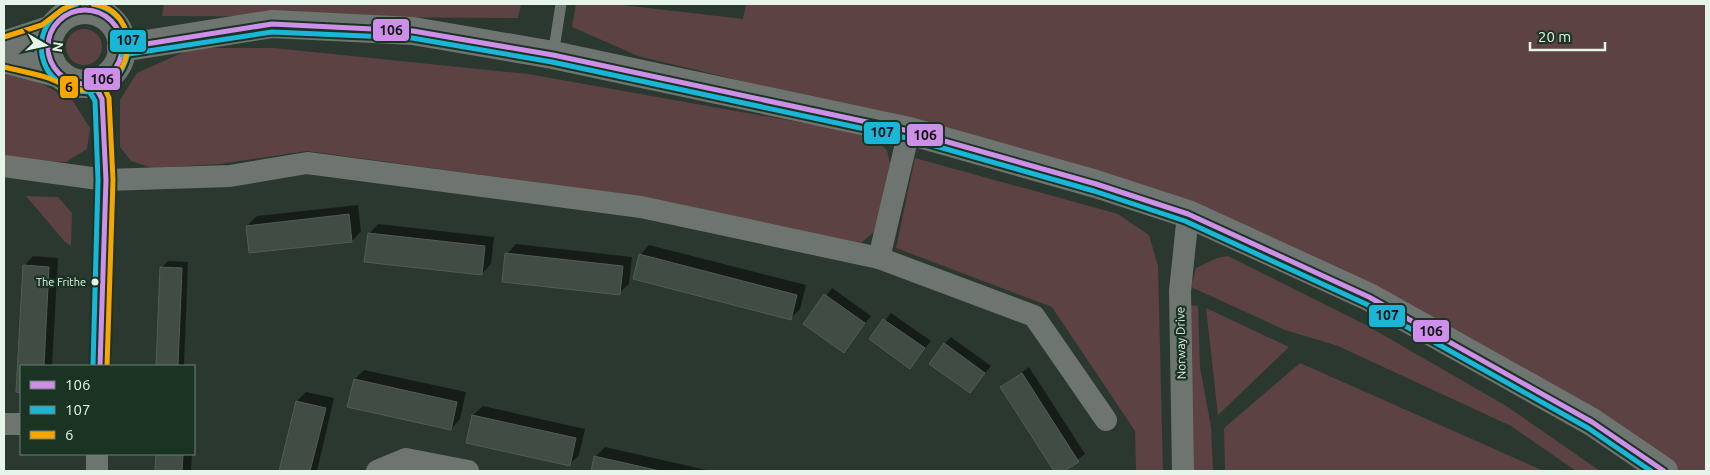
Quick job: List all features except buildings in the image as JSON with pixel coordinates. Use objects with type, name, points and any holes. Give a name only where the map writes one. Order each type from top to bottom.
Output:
[{"type":"street","points":[[4,59],[60,74],[82,83],[94,82],[104,78],[113,70],[119,60],[122,48],[120,36],[114,24],[105,16],[82,7],[60,19],[52,29],[48,41],[48,53],[52,64],[60,74]]},
{"type":"street","points":[[122,48],[272,24],[413,31],[553,55],[909,131],[1096,184],[1188,214],[1369,297],[1592,422],[1664,471]]},
{"type":"street","points":[[4,45],[52,29]]},
{"type":"street","points":[[94,82],[102,99],[106,180],[100,365]]},
{"type":"street","points":[[879,258],[909,131]]},
{"type":"street","points":[[4,166],[106,180],[230,176],[307,163],[641,207],[879,258],[1034,316],[1106,420]]},
{"type":"street","name":"Norway Drive","points":[[1183,471],[1180,291],[1188,214]]},
{"type":"street","points":[[4,424],[20,424]]},
{"type":"street","points":[[97,455],[97,471]]},
{"type":"street","points":[[377,471],[406,459],[468,471]]},
{"type":"lane","points":[[553,55],[562,4]]},
{"type":"shaded area","points":[[164,4],[521,4],[518,18],[162,16]]},
{"type":"shaded area","points":[[576,4],[614,4],[743,19],[746,4],[1706,4],[1706,471],[1659,471],[1223,223],[809,97],[638,56],[572,27]]},
{"type":"shaded area","points":[[84,29],[97,34],[102,47],[97,60],[84,65],[71,60],[66,47],[71,34]]},
{"type":"shaded area","points":[[193,48],[274,48],[528,74],[866,134],[887,150],[892,173],[876,230],[861,243],[650,198],[307,151],[220,164],[152,168],[131,161],[120,147],[120,100],[137,73]]},
{"type":"shaded area","points":[[4,72],[33,79],[72,100],[90,128],[87,149],[66,162],[21,161],[4,155]]},
{"type":"shaded area","points":[[915,158],[1118,214],[1149,235],[1158,266],[1163,471],[1136,471],[1135,431],[1052,307],[896,248]]},
{"type":"shaded area","points":[[26,196],[58,197],[72,213],[71,246],[65,242]]},
{"type":"shaded area","points":[[1228,256],[1366,325],[1508,407],[1600,471],[1576,471],[1511,426],[1338,346],[1285,330],[1191,287],[1196,268],[1217,258]]},
{"type":"shaded area","points":[[1189,305],[1198,306],[1200,367],[1211,427],[1213,471],[1192,471]]},
{"type":"shaded area","points":[[1206,308],[1289,347],[1218,415]]},
{"type":"shaded area","points":[[1300,363],[1544,471],[1225,471],[1224,428]]},
{"type":"transit line","name":"6","points":[[4,37],[42,25],[63,9],[74,4]]},
{"type":"transit line","name":"107","points":[[77,4],[60,11],[53,17],[44,32],[41,49],[44,63],[58,82],[66,87],[86,92],[104,87],[117,76],[126,61],[128,44],[124,27],[113,13],[93,4]]},
{"type":"transit line","name":"6","points":[[4,67],[43,76],[80,90],[102,86],[115,77],[124,63],[128,49],[126,33],[120,20],[109,9],[93,4]]},
{"type":"transit line","name":"106","points":[[85,10],[99,13],[111,21],[119,33],[122,47],[119,61],[111,73],[99,81],[85,84],[71,81],[59,73],[51,61],[48,47],[51,33],[59,21],[71,13],[85,10]]},
{"type":"transit line","name":"106","points":[[121,48],[272,24],[413,31],[553,55],[909,131],[1096,184],[1188,214],[1369,297],[1592,422],[1664,471]]},
{"type":"transit line","name":"107","points":[[122,55],[272,32],[412,38],[552,62],[907,138],[1094,191],[1185,221],[1366,304],[1588,428],[1651,471]]},
{"type":"transit line","name":"6","points":[[100,78],[109,98],[113,180],[107,365]]},
{"type":"transit line","name":"106","points":[[93,82],[102,99],[106,180],[100,365]]},
{"type":"transit line","name":"107","points":[[86,86],[95,101],[98,180],[93,365]]},
{"type":"place","name":"The Frithe","points":[[95,282]]}]
